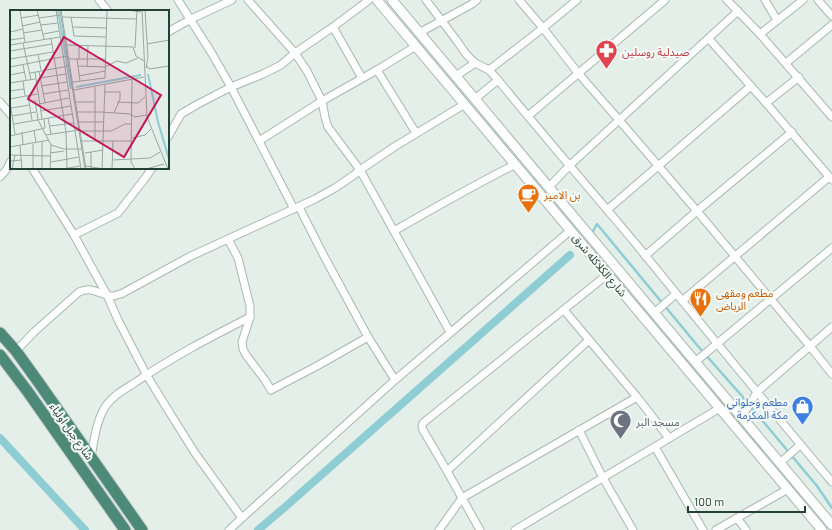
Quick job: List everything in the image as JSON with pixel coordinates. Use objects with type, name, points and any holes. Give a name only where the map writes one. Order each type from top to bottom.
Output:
[{"type":"highway","name":"شارع جبل اولياء","points":[[0,333],[16,351],[142,530]]},
{"type":"highway","name":"شارع جبل اولياء","points":[[0,355],[125,530]]},
{"type":"street","points":[[99,0],[107,10]]},
{"type":"street","points":[[178,0],[231,86],[259,141],[368,337],[395,380]]},
{"type":"street","points":[[169,31],[191,19],[232,0]]},
{"type":"street","points":[[248,0],[295,53],[322,101],[328,127],[360,170],[450,332]]},
{"type":"street","points":[[169,134],[181,114],[231,86],[263,74],[281,64],[334,27],[369,0]]},
{"type":"street","name":"شارع الكلاكله شرق","points":[[377,0],[822,530]]},
{"type":"street","name":"شارع الكلاكله شرق","points":[[392,0],[832,525]]},
{"type":"street","points":[[426,0],[466,54],[475,63],[489,70],[498,80],[832,482]]},
{"type":"street","points":[[419,32],[477,0]]},
{"type":"street","points":[[519,0],[578,73],[832,374]]},
{"type":"street","points":[[489,70],[576,0]]},
{"type":"street","points":[[528,116],[665,0]]},
{"type":"street","points":[[727,0],[799,77],[832,117]]},
{"type":"street","points":[[764,0],[777,20]]},
{"type":"street","points":[[760,34],[804,0]]},
{"type":"street","points":[[818,0],[832,16]]},
{"type":"street","points":[[549,187],[569,166],[738,11]]},
{"type":"street","points":[[786,63],[832,25]]},
{"type":"street","points":[[334,27],[362,78]]},
{"type":"street","points":[[682,301],[830,179],[792,132],[708,39]]},
{"type":"street","points":[[259,141],[322,101],[416,46]]},
{"type":"street","points":[[456,76],[475,63]]},
{"type":"street","points":[[377,70],[416,133]]},
{"type":"street","points":[[766,103],[799,77]]},
{"type":"street","points":[[475,99],[498,80]]},
{"type":"street","points":[[607,210],[751,86]]},
{"type":"street","points":[[0,102],[10,114]]},
{"type":"street","points":[[16,351],[34,332],[79,292],[89,289],[107,295],[114,296],[121,294],[189,257],[297,208],[335,188],[416,133],[464,104]]},
{"type":"street","points":[[645,256],[696,211],[792,132]]},
{"type":"street","points":[[0,177],[10,163]]},
{"type":"street","points":[[394,231],[452,197],[516,164]]},
{"type":"street","points":[[33,169],[74,235],[107,295],[118,320],[146,374],[195,453],[242,518]]},
{"type":"street","points":[[74,235],[118,213],[151,169]]},
{"type":"street","points":[[230,530],[395,380],[571,230]]},
{"type":"street","points":[[228,239],[238,258],[250,306],[250,317],[242,342],[243,349],[266,380],[270,390],[317,366],[368,337]]},
{"type":"street","points":[[695,362],[832,248]]},
{"type":"street","points":[[480,530],[423,430],[423,423],[608,274]]},
{"type":"street","points":[[654,313],[676,294]]},
{"type":"street","points":[[564,310],[670,438]]},
{"type":"street","points":[[91,457],[99,422],[105,407],[115,396],[146,374],[190,348],[250,317]]},
{"type":"street","points":[[742,417],[757,392],[832,326]]},
{"type":"street","points":[[447,471],[589,340]]},
{"type":"street","points":[[439,530],[462,498],[637,397]]},
{"type":"street","points":[[516,530],[720,408]]},
{"type":"street","points":[[579,430],[603,478],[633,530]]},
{"type":"street","points":[[780,463],[800,445]]},
{"type":"street","points":[[655,447],[703,530]]},
{"type":"street","points":[[716,530],[788,489]]},
{"type":"street","points":[[737,518],[746,530]]},
{"type":"waterway","points":[[592,233],[597,224],[697,345],[817,486],[832,508]]},
{"type":"waterway","points":[[258,530],[570,255]]},
{"type":"waterway","points":[[0,438],[85,530]]},
{"type":"place","name":"صيدلية روسلين","points":[[607,70]]},
{"type":"place","name":"بن الامير","points":[[528,214]]},
{"type":"place","name":"مطعم ومقهى الرباض","points":[[701,318]]},
{"type":"place","name":"مطعم وحلواني مكة المكرمة","points":[[803,426]]},
{"type":"place","name":"مسجد البر","points":[[621,440]]}]
